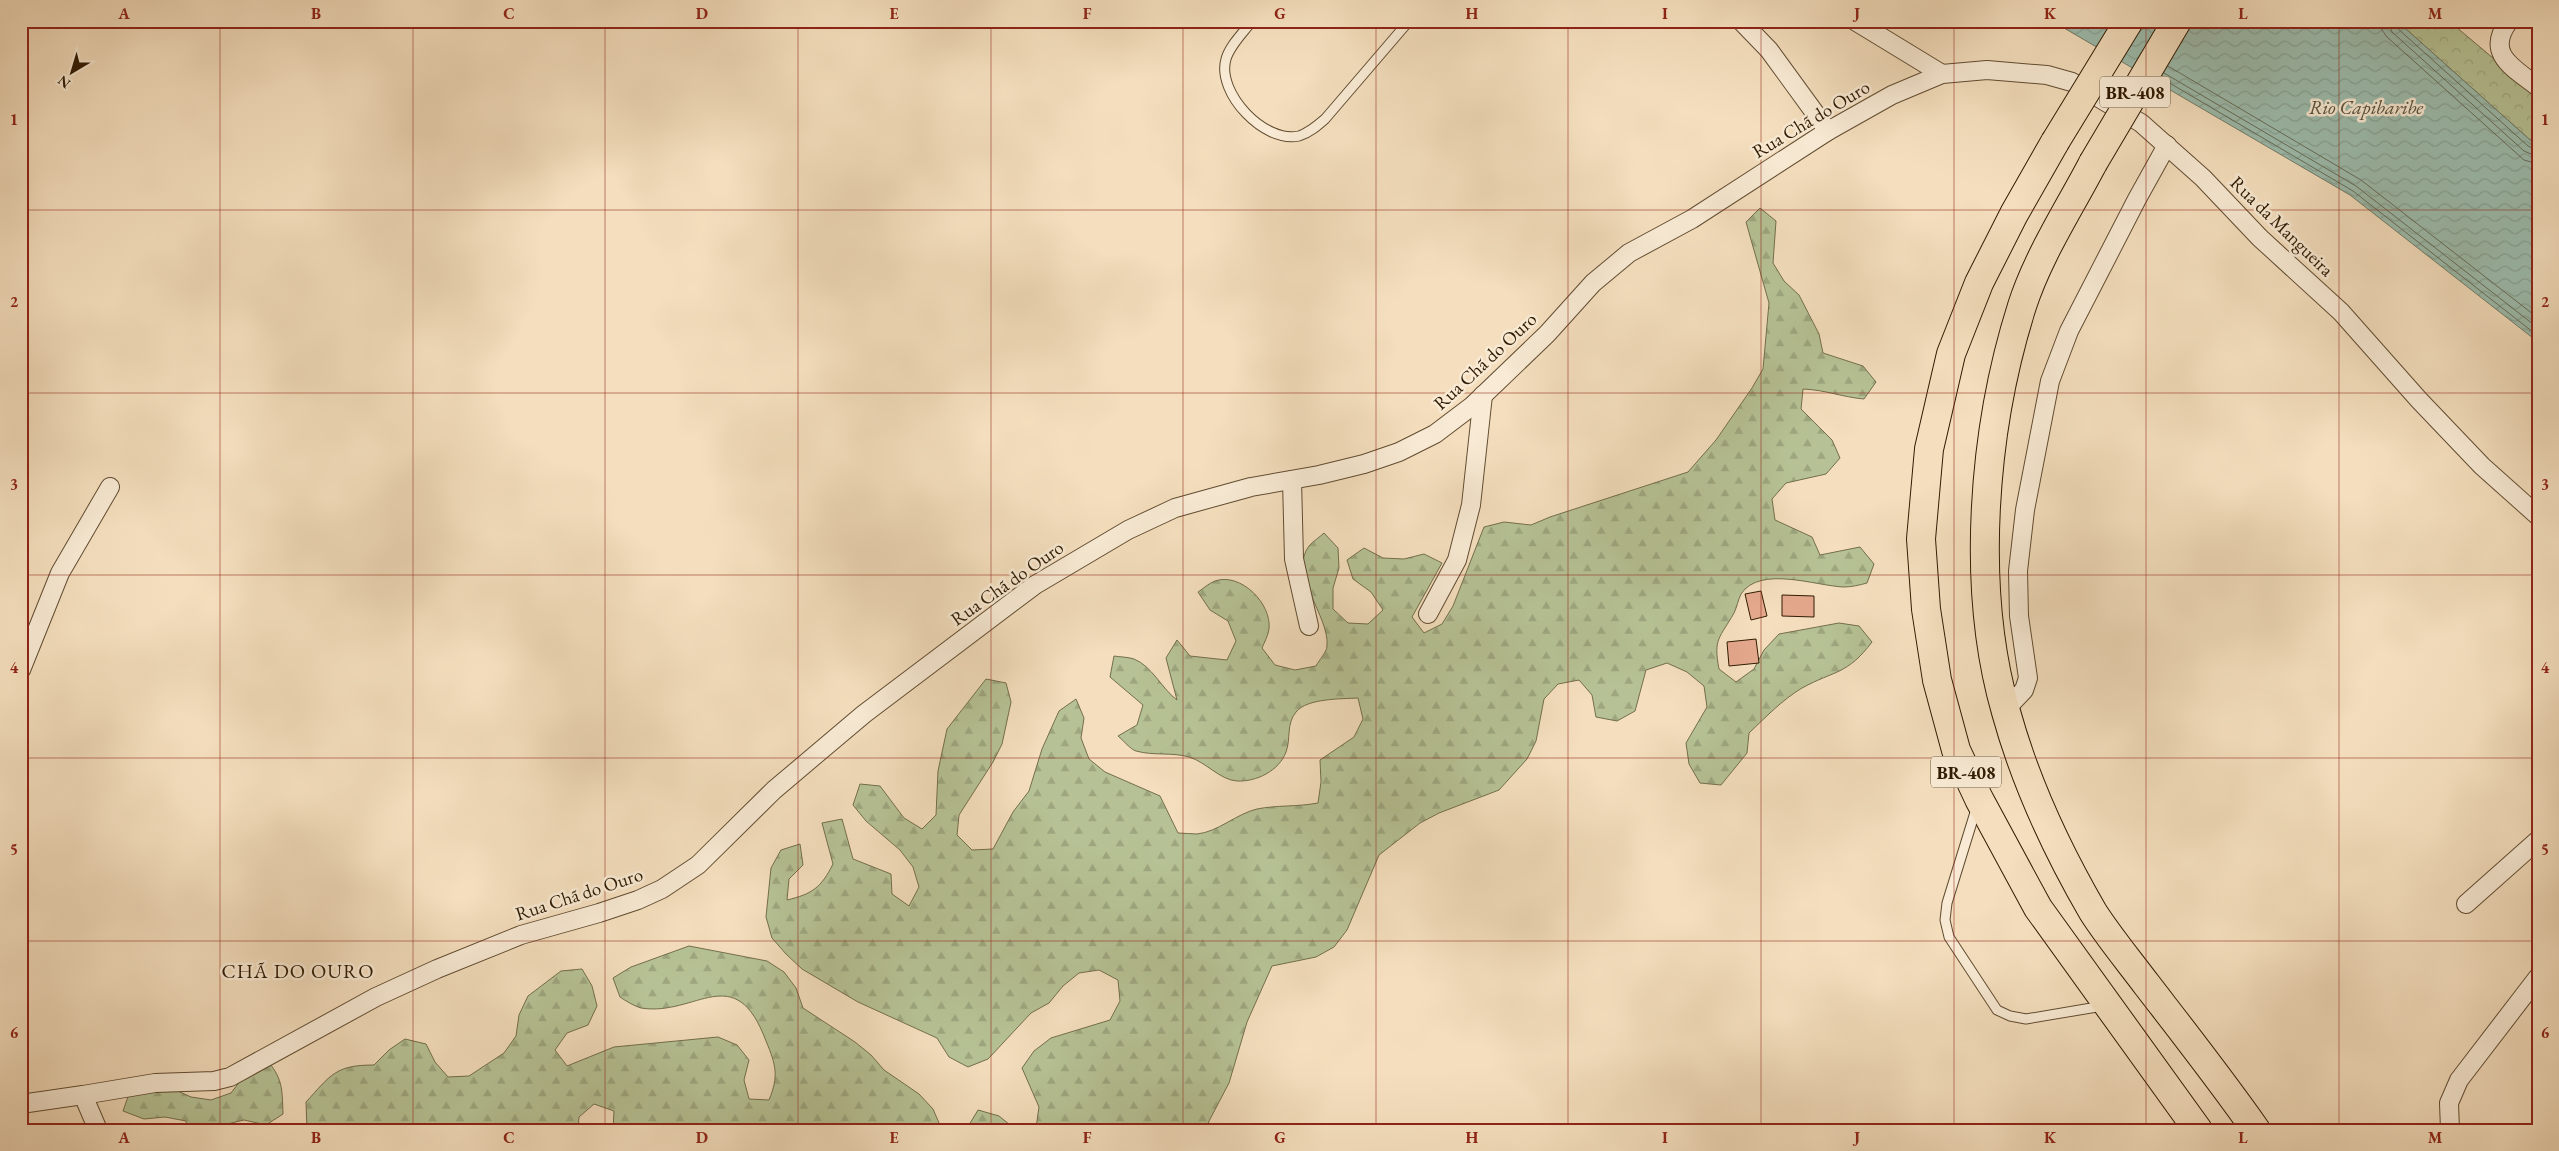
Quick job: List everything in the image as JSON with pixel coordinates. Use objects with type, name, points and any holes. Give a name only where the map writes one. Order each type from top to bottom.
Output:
[{"type":"highway","name":"BR-408","points":[[2129,21],[2055,142],[2014,214],[1979,284],[1951,354],[1929,449],[1921,539],[1926,609],[1937,680],[1956,750],[1979,799],[2038,908],[2108,1005],[2189,1125]]},
{"type":"highway","name":"BR-408","points":[[2178,21],[2093,163],[2047,249],[2023,305],[2000,394],[1988,477],[1985,538],[1987,607],[2005,710],[2017,750],[2053,835],[2095,914],[2256,1130]]},
{"type":"street","points":[[1742,21],[1768,50],[1828,132]]},
{"type":"street","points":[[1855,21],[1942,74]]},
{"type":"street","points":[[2509,21],[2500,33],[2500,53],[2508,64],[2538,88]]},
{"type":"street","name":"Rua da Mangueira","points":[[1942,74],[1986,70],[2047,75],[2072,82],[2141,123],[2202,178],[2260,238],[2341,312],[2374,346],[2419,400],[2482,466],[2538,516]]},
{"type":"street","name":"Rua Chã do Ouro","points":[[21,1104],[155,1083],[214,1081],[230,1077],[259,1063],[376,997],[437,969],[521,935],[599,913],[662,889],[698,865],[774,790],[864,714],[1035,585],[1128,530],[1175,508],[1218,495],[1364,464],[1399,452],[1435,434],[1483,395],[1546,334],[1593,283],[1629,253],[1692,219],[1828,132],[1892,95],[1942,74]]},
{"type":"street","points":[[2005,710],[2024,690],[2028,678],[2019,616],[2018,571],[2025,510],[2050,381],[2069,331],[2136,199],[2167,145]]},
{"type":"street","points":[[1428,614],[1458,560],[1471,504],[1483,395]]},
{"type":"street","points":[[1292,480],[1294,559],[1309,626]]},
{"type":"street","points":[[21,670],[60,573],[110,487]]},
{"type":"street","points":[[2466,904],[2538,840]]},
{"type":"street","points":[[2450,1130],[2448,1103],[2459,1080],[2538,976]]},
{"type":"street","points":[[83,1095],[98,1130]]},
{"type":"lane","points":[[1252,21],[1233,44],[1226,58],[1226,81],[1240,107],[1254,121],[1268,130],[1285,136],[1298,136],[1309,132],[1325,119],[1410,21]]},
{"type":"lane","points":[[1979,799],[1947,902],[1945,920],[1949,937],[1997,1010],[2010,1016],[2026,1019],[2108,1005]]},
{"type":"green space","points":[[2397,21],[2449,21],[2538,96],[2538,147]]},
{"type":"green space","points":[[1760,208],[1776,221],[1773,263],[1784,281],[1799,295],[1819,334],[1823,353],[1863,366],[1876,382],[1864,399],[1803,389],[1801,409],[1832,440],[1840,458],[1826,474],[1786,483],[1772,499],[1775,520],[1812,537],[1820,555],[1860,547],[1874,564],[1867,583],[1856,586],[1832,586],[1789,579],[1761,581],[1750,585],[1741,594],[1734,613],[1717,644],[1719,669],[1736,682],[1754,669],[1764,650],[1779,634],[1839,623],[1859,626],[1872,642],[1848,666],[1802,688],[1768,715],[1749,733],[1747,753],[1721,785],[1700,783],[1689,764],[1686,743],[1707,707],[1704,686],[1687,672],[1667,663],[1646,670],[1635,711],[1617,721],[1596,717],[1592,695],[1579,680],[1558,684],[1544,699],[1536,741],[1527,759],[1499,790],[1439,813],[1420,823],[1379,855],[1347,930],[1334,947],[1316,957],[1272,966],[1247,1022],[1229,1083],[1209,1121],[1207,1130],[966,1130],[978,1110],[999,1116],[1015,1129],[1036,1128],[1039,1107],[1022,1068],[1034,1051],[1051,1038],[1110,1020],[1120,1001],[1118,980],[1099,970],[1079,973],[1063,986],[1049,1003],[1031,1013],[988,1059],[968,1067],[949,1057],[937,1038],[858,1002],[802,969],[772,938],[766,917],[771,868],[781,850],[800,844],[803,865],[789,879],[787,900],[815,889],[833,864],[822,823],[842,819],[853,859],[891,874],[892,894],[909,906],[919,887],[913,867],[900,850],[866,821],[853,805],[860,784],[880,786],[904,818],[922,829],[936,815],[938,771],[947,729],[986,679],[1006,683],[1011,702],[1002,744],[993,762],[959,815],[957,835],[972,850],[993,849],[1013,812],[1029,791],[1042,749],[1059,711],[1076,699],[1084,718],[1081,738],[1089,759],[1105,772],[1160,796],[1178,833],[1205,833],[1249,811],[1257,809],[1318,803],[1321,782],[1320,760],[1354,737],[1363,719],[1358,698],[1325,700],[1301,707],[1291,721],[1286,752],[1278,765],[1266,774],[1252,780],[1231,780],[1189,757],[1136,751],[1118,736],[1137,725],[1143,705],[1110,677],[1114,656],[1132,658],[1140,662],[1152,672],[1166,690],[1177,700],[1166,658],[1177,640],[1190,656],[1227,660],[1236,641],[1228,621],[1210,610],[1198,592],[1215,581],[1225,579],[1235,581],[1244,586],[1260,600],[1269,619],[1269,629],[1262,648],[1275,665],[1295,670],[1316,666],[1327,648],[1326,634],[1306,582],[1303,569],[1304,557],[1309,546],[1324,533],[1338,548],[1339,568],[1333,588],[1333,609],[1348,623],[1368,624],[1383,610],[1371,592],[1353,579],[1347,560],[1364,548],[1383,558],[1404,559],[1424,554],[1442,563],[1412,617],[1424,633],[1442,624],[1453,606],[1484,527],[1504,522],[1531,525],[1550,517],[1688,472],[1716,440],[1763,369],[1769,303],[1746,222]]},
{"type":"green space","points":[[689,946],[767,961],[784,972],[796,988],[803,1008],[855,1042],[871,1055],[884,1070],[919,1094],[933,1109],[942,1130],[613,1130],[614,1111],[594,1104],[579,1117],[578,1130],[307,1130],[306,1102],[328,1078],[350,1067],[374,1065],[389,1050],[405,1039],[426,1044],[435,1062],[448,1077],[469,1076],[504,1053],[516,1036],[519,1015],[528,996],[561,971],[582,969],[592,986],[597,1006],[588,1025],[567,1033],[555,1050],[567,1066],[614,1047],[718,1037],[737,1045],[749,1060],[744,1080],[749,1099],[769,1100],[775,1077],[772,1057],[754,1016],[741,1002],[727,996],[712,997],[661,1009],[641,1008],[620,997],[613,978],[631,967]]},
{"type":"green space","points":[[265,1058],[271,1065],[280,1084],[283,1114],[266,1125],[244,1120],[223,1125],[217,1130],[188,1130],[186,1121],[165,1117],[144,1119],[123,1111],[130,1091],[171,1088],[191,1097],[211,1100],[231,1093],[244,1076]]},
{"type":"water","name":"Rio Capibaribe","points":[[2052,21],[2397,21],[2538,147],[2538,342],[2350,195]]},
{"type":"building","points":[[1761,591],[1767,616],[1751,620],[1745,594]]},
{"type":"building","points":[[1782,595],[1814,596],[1814,617],[1782,616]]},
{"type":"building","points":[[1756,639],[1759,663],[1729,666],[1727,642]]},
{"type":"district","name":"CHÃ DO OURO","points":[[298,971]]}]
